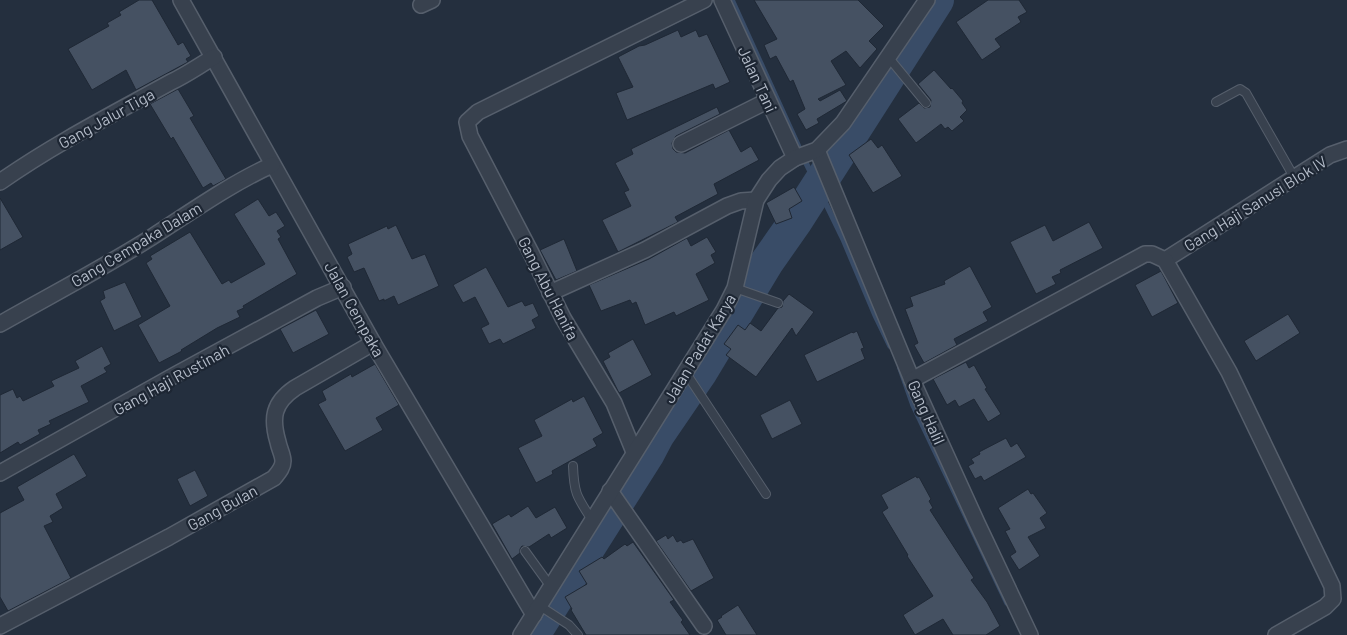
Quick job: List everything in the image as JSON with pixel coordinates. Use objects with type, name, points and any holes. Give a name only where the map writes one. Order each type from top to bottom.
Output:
[{"type":"street","name":"Jalan Cempaka","points":[[181,0],[373,343],[540,610]]},
{"type":"street","name":"Gang Abu Hanifa","points":[[634,452],[614,403],[578,347],[470,136],[467,122],[478,112],[704,0]]},
{"type":"street","name":"Jalan Tani","points":[[722,0],[767,101],[788,141],[808,155],[831,186]]},
{"type":"street","name":"Jalan Padat Karya","points":[[521,635],[540,610],[551,587],[634,452],[688,376],[724,310],[739,289],[756,200],[769,180],[780,168],[808,155],[843,123],[892,60],[921,3]]},
{"type":"street","name":"Gang Jalur Tiga","points":[[0,182],[86,127],[214,57]]},
{"type":"street","points":[[681,144],[767,101]]},
{"type":"street","name":"Gang Haji Sanusi Blok IV","points":[[1165,260],[1330,155],[1347,149]]},
{"type":"street","name":"Gang Cempaka Dalam","points":[[0,324],[150,237],[253,174],[272,165]]},
{"type":"street","name":"Gang Halil","points":[[831,186],[912,380],[1030,635]]},
{"type":"street","points":[[550,293],[645,250],[727,206],[741,201],[756,200]]},
{"type":"street","points":[[912,380],[1145,254],[1152,254],[1165,260],[1229,372],[1332,586],[1333,599],[1325,607],[1276,635]]},
{"type":"street","name":"Gang Haji Rustinah","points":[[0,473],[175,375],[317,298],[343,287]]},
{"type":"street","name":"Gang Bulan","points":[[0,626],[169,537],[274,478],[282,468],[283,460],[273,417],[278,405],[291,391],[373,343]]},
{"type":"street","points":[[610,491],[704,626]]},
{"type":"lane","points":[[892,60],[926,104]]},
{"type":"lane","points":[[1216,102],[1240,89],[1246,92],[1294,178]]},
{"type":"lane","points":[[739,289],[778,303]]},
{"type":"lane","points":[[688,376],[766,494]]},
{"type":"lane","points":[[573,466],[574,487],[577,498],[592,520]]},
{"type":"lane","points":[[525,551],[551,587]]},
{"type":"lane","points":[[540,610],[556,616],[569,625],[578,635]]},
{"type":"building","points":[[139,0],[152,0],[178,45],[183,42],[191,56],[186,59],[188,62],[136,90],[126,70],[92,90],[68,49],[109,26],[107,23],[121,15],[119,12]]},
{"type":"building","points":[[754,0],[858,0],[884,26],[869,41],[877,49],[860,68],[846,51],[831,61],[846,85],[818,99],[820,101],[840,90],[847,101],[817,119],[819,123],[806,130],[797,114],[805,109],[793,80],[790,82],[776,56],[770,59],[764,45],[777,39]]},
{"type":"building","points":[[988,0],[1019,0],[1027,12],[1018,17],[1021,22],[995,39],[1001,47],[982,60],[956,22]]},
{"type":"building","points":[[678,30],[681,37],[696,30],[699,37],[707,34],[730,82],[715,89],[713,84],[627,120],[616,93],[633,87],[618,57]]},
{"type":"building","points":[[934,70],[963,101],[962,103],[967,110],[960,117],[964,121],[952,131],[948,127],[945,129],[941,124],[916,143],[898,119],[919,103],[924,108],[930,107],[931,100],[918,84]]},
{"type":"building","points":[[178,89],[194,116],[190,118],[226,179],[213,186],[211,183],[203,188],[173,137],[171,139],[150,104]]},
{"type":"building","points":[[717,107],[720,114],[676,136],[672,143],[673,149],[676,152],[685,153],[729,130],[741,152],[751,146],[759,160],[714,184],[718,194],[675,217],[678,222],[618,252],[602,220],[631,206],[624,192],[629,190],[615,163],[633,154],[631,149]]},
{"type":"building","points":[[871,139],[878,148],[882,145],[902,176],[873,193],[849,155]]},
{"type":"building","points":[[794,187],[802,201],[789,209],[792,218],[776,224],[766,203]]},
{"type":"building","points":[[0,198],[23,237],[0,250]]},
{"type":"building","points":[[258,199],[269,216],[276,212],[285,226],[277,231],[281,237],[278,239],[297,274],[243,306],[244,308],[237,311],[240,317],[217,328],[182,351],[159,363],[138,325],[170,306],[146,263],[152,259],[150,256],[190,232],[222,284],[229,280],[231,283],[265,264],[234,214]]},
{"type":"building","points":[[1089,222],[1103,248],[1060,270],[1061,273],[1052,277],[1056,284],[1036,294],[1010,242],[1045,225],[1053,241]]},
{"type":"building","points":[[396,225],[412,259],[425,254],[439,286],[398,305],[394,296],[384,301],[384,299],[379,301],[364,268],[354,272],[347,257],[352,254],[348,244],[387,226],[388,229]]},
{"type":"building","points":[[707,237],[716,252],[711,255],[715,263],[696,274],[709,300],[676,316],[674,312],[645,325],[636,302],[632,304],[630,300],[601,311],[589,285],[649,259],[687,238],[691,246]]},
{"type":"building","points":[[564,239],[577,271],[556,280],[540,250]]},
{"type":"building","points":[[970,266],[992,307],[983,312],[988,321],[954,339],[957,345],[924,363],[914,345],[918,343],[905,309],[913,306],[910,297],[945,284],[944,281]]},
{"type":"building","points":[[486,267],[508,307],[522,301],[525,306],[533,303],[539,316],[532,320],[536,328],[503,344],[500,339],[489,344],[481,328],[489,324],[475,297],[463,303],[453,285]]},
{"type":"building","points":[[1161,271],[1178,303],[1152,317],[1135,285]]},
{"type":"building","points":[[125,282],[142,317],[114,331],[100,301],[105,298],[103,291]]},
{"type":"building","points":[[789,294],[814,312],[796,336],[792,328],[756,377],[726,355],[731,349],[724,344],[738,325],[745,330],[750,323],[761,331],[778,308],[782,307],[783,301]]},
{"type":"building","points":[[316,310],[329,334],[293,353],[280,329]]},
{"type":"building","points":[[1288,314],[1300,333],[1256,361],[1244,341]]},
{"type":"building","points":[[857,331],[864,348],[861,349],[865,359],[817,382],[804,355]]},
{"type":"building","points":[[633,339],[652,375],[619,393],[603,361],[610,357],[608,353]]},
{"type":"building","points":[[102,346],[111,364],[104,368],[107,372],[81,386],[89,402],[49,421],[51,424],[38,430],[40,434],[20,445],[18,442],[0,453],[0,395],[13,389],[17,398],[20,396],[23,401],[54,386],[51,381],[79,368],[75,361]]},
{"type":"building","points":[[966,362],[969,368],[974,365],[987,388],[985,389],[1001,414],[988,422],[974,399],[959,407],[955,400],[947,405],[933,379]]},
{"type":"building","points":[[375,364],[399,405],[376,418],[383,430],[345,451],[318,404],[326,400],[322,391],[351,374],[352,377]]},
{"type":"building","points":[[584,396],[603,433],[593,439],[597,446],[552,471],[553,474],[536,483],[518,448],[542,436],[534,420],[572,399],[573,402]]},
{"type":"building","points":[[790,400],[802,424],[772,439],[760,415]]},
{"type":"building","points":[[1006,438],[1011,447],[1017,443],[1026,457],[984,481],[981,476],[975,479],[968,466],[974,463],[971,459],[980,454],[979,452]]},
{"type":"building","points":[[74,454],[87,476],[56,494],[63,508],[50,516],[53,522],[44,526],[71,578],[8,611],[0,597],[0,513],[24,500],[17,487]]},
{"type":"building","points":[[195,470],[208,496],[190,506],[177,479]]},
{"type":"building","points":[[916,476],[917,478],[919,477],[931,499],[929,501],[933,508],[930,510],[974,578],[971,580],[987,602],[1000,626],[986,635],[953,635],[943,619],[915,635],[903,615],[933,596],[882,512],[888,508],[881,495]]},
{"type":"building","points":[[1028,489],[1047,513],[1040,518],[1046,528],[1028,537],[1040,556],[1019,570],[1010,556],[1016,552],[1005,531],[1010,529],[998,508]]},
{"type":"building","points":[[528,506],[536,518],[555,507],[567,528],[551,538],[549,534],[529,547],[522,546],[520,553],[512,559],[492,524],[509,514],[511,517]]},
{"type":"building","points":[[666,535],[668,539],[673,535],[677,542],[681,540],[683,543],[693,539],[714,578],[691,591],[656,541]]},
{"type":"building","points":[[633,542],[674,600],[670,602],[683,620],[681,622],[690,635],[586,635],[565,597],[587,584],[579,571],[602,557],[604,559],[625,544],[627,546]]},
{"type":"building","points":[[738,605],[757,635],[726,635],[717,620]]},
{"type":"waterway","points":[[732,0],[843,239],[890,346]]},
{"type":"waterway","points":[[533,635],[647,455],[657,436],[700,373],[767,262],[795,222],[937,0]]},
{"type":"waterway","points":[[900,368],[913,405],[1007,603]]}]
